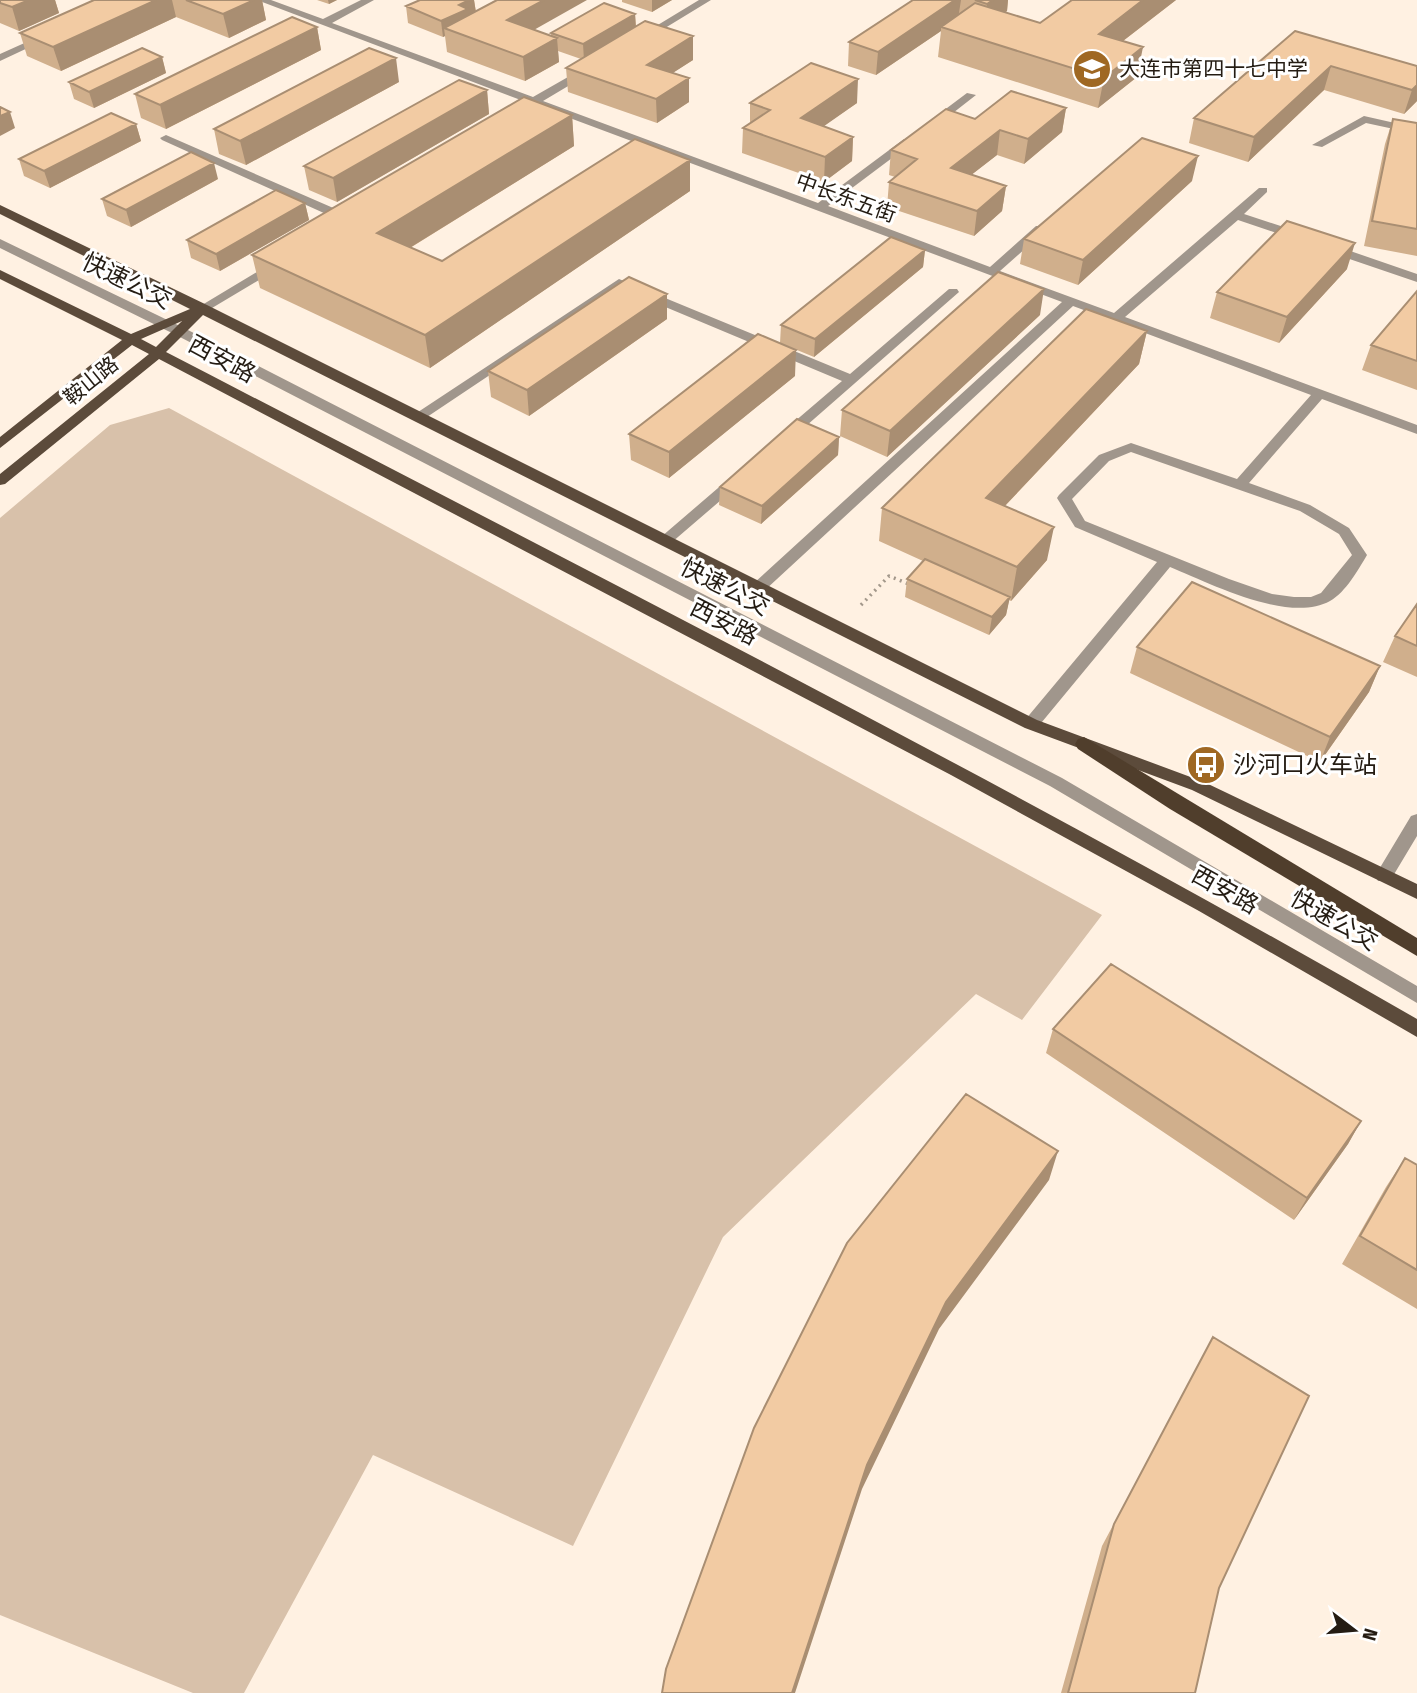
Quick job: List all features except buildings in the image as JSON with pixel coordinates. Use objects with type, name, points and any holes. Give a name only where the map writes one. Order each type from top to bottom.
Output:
[{"type":"highway","points":[[1084,744],[1177,804],[1417,948]]},
{"type":"main road","name":"西安路","points":[[0,209],[203,308],[1031,724],[1198,786],[1417,892]]},
{"type":"main road","name":"西安路","points":[[0,274],[131,339],[957,771],[1205,906],[1417,1029]]},
{"type":"main road","name":"鞍山路","points":[[0,444],[131,339],[160,324],[203,308]]},
{"type":"main road","name":"鞍山路","points":[[0,481],[158,354],[203,308]]},
{"type":"street","name":"中长东五街","points":[[262,0],[1417,430]]},
{"type":"street","points":[[323,23],[369,0]]},
{"type":"street","points":[[637,41],[706,0]]},
{"type":"street","points":[[0,58],[50,35]]},
{"type":"street","points":[[522,109],[602,61]]},
{"type":"street","points":[[818,208],[971,95]]},
{"type":"street","points":[[1318,145],[1364,119],[1417,131]]},
{"type":"street","points":[[166,138],[350,220]]},
{"type":"street","points":[[633,150],[644,143]]},
{"type":"street","points":[[1115,318],[1263,190]]},
{"type":"street","points":[[338,227],[361,213]]},
{"type":"street","points":[[1236,215],[1417,278]]},
{"type":"street","points":[[991,272],[1054,218]]},
{"type":"street","name":"快速公交","points":[[0,243],[181,332],[1056,782],[1417,995]]},
{"type":"street","name":"鞍山路","points":[[203,308],[293,254]]},
{"type":"street","points":[[419,416],[619,283],[852,380]]},
{"type":"street","points":[[771,450],[953,292]]},
{"type":"street","points":[[759,587],[1070,302]]},
{"type":"street","points":[[1240,485],[1319,394]]},
{"type":"street","points":[[1130,447],[1305,508],[1344,531],[1360,555],[1325,598],[1301,604],[1253,593],[1167,560],[1080,524],[1064,498],[1104,458],[1130,447]]},
{"type":"street","points":[[666,540],[751,467]]},
{"type":"street","points":[[1031,724],[1167,560]]},
{"type":"street","points":[[1384,876],[1417,821]]},
{"type":"shaded area","points":[[169,408],[1102,915],[1022,1020],[976,994],[723,1237],[573,1546],[373,1455],[244,1693],[193,1693],[0,1615],[0,518],[110,425]]},
{"type":"place","name":"大连市第四十七中学","points":[[1092,69]]},
{"type":"place","name":"沙河口火车站","points":[[1206,765]]}]
